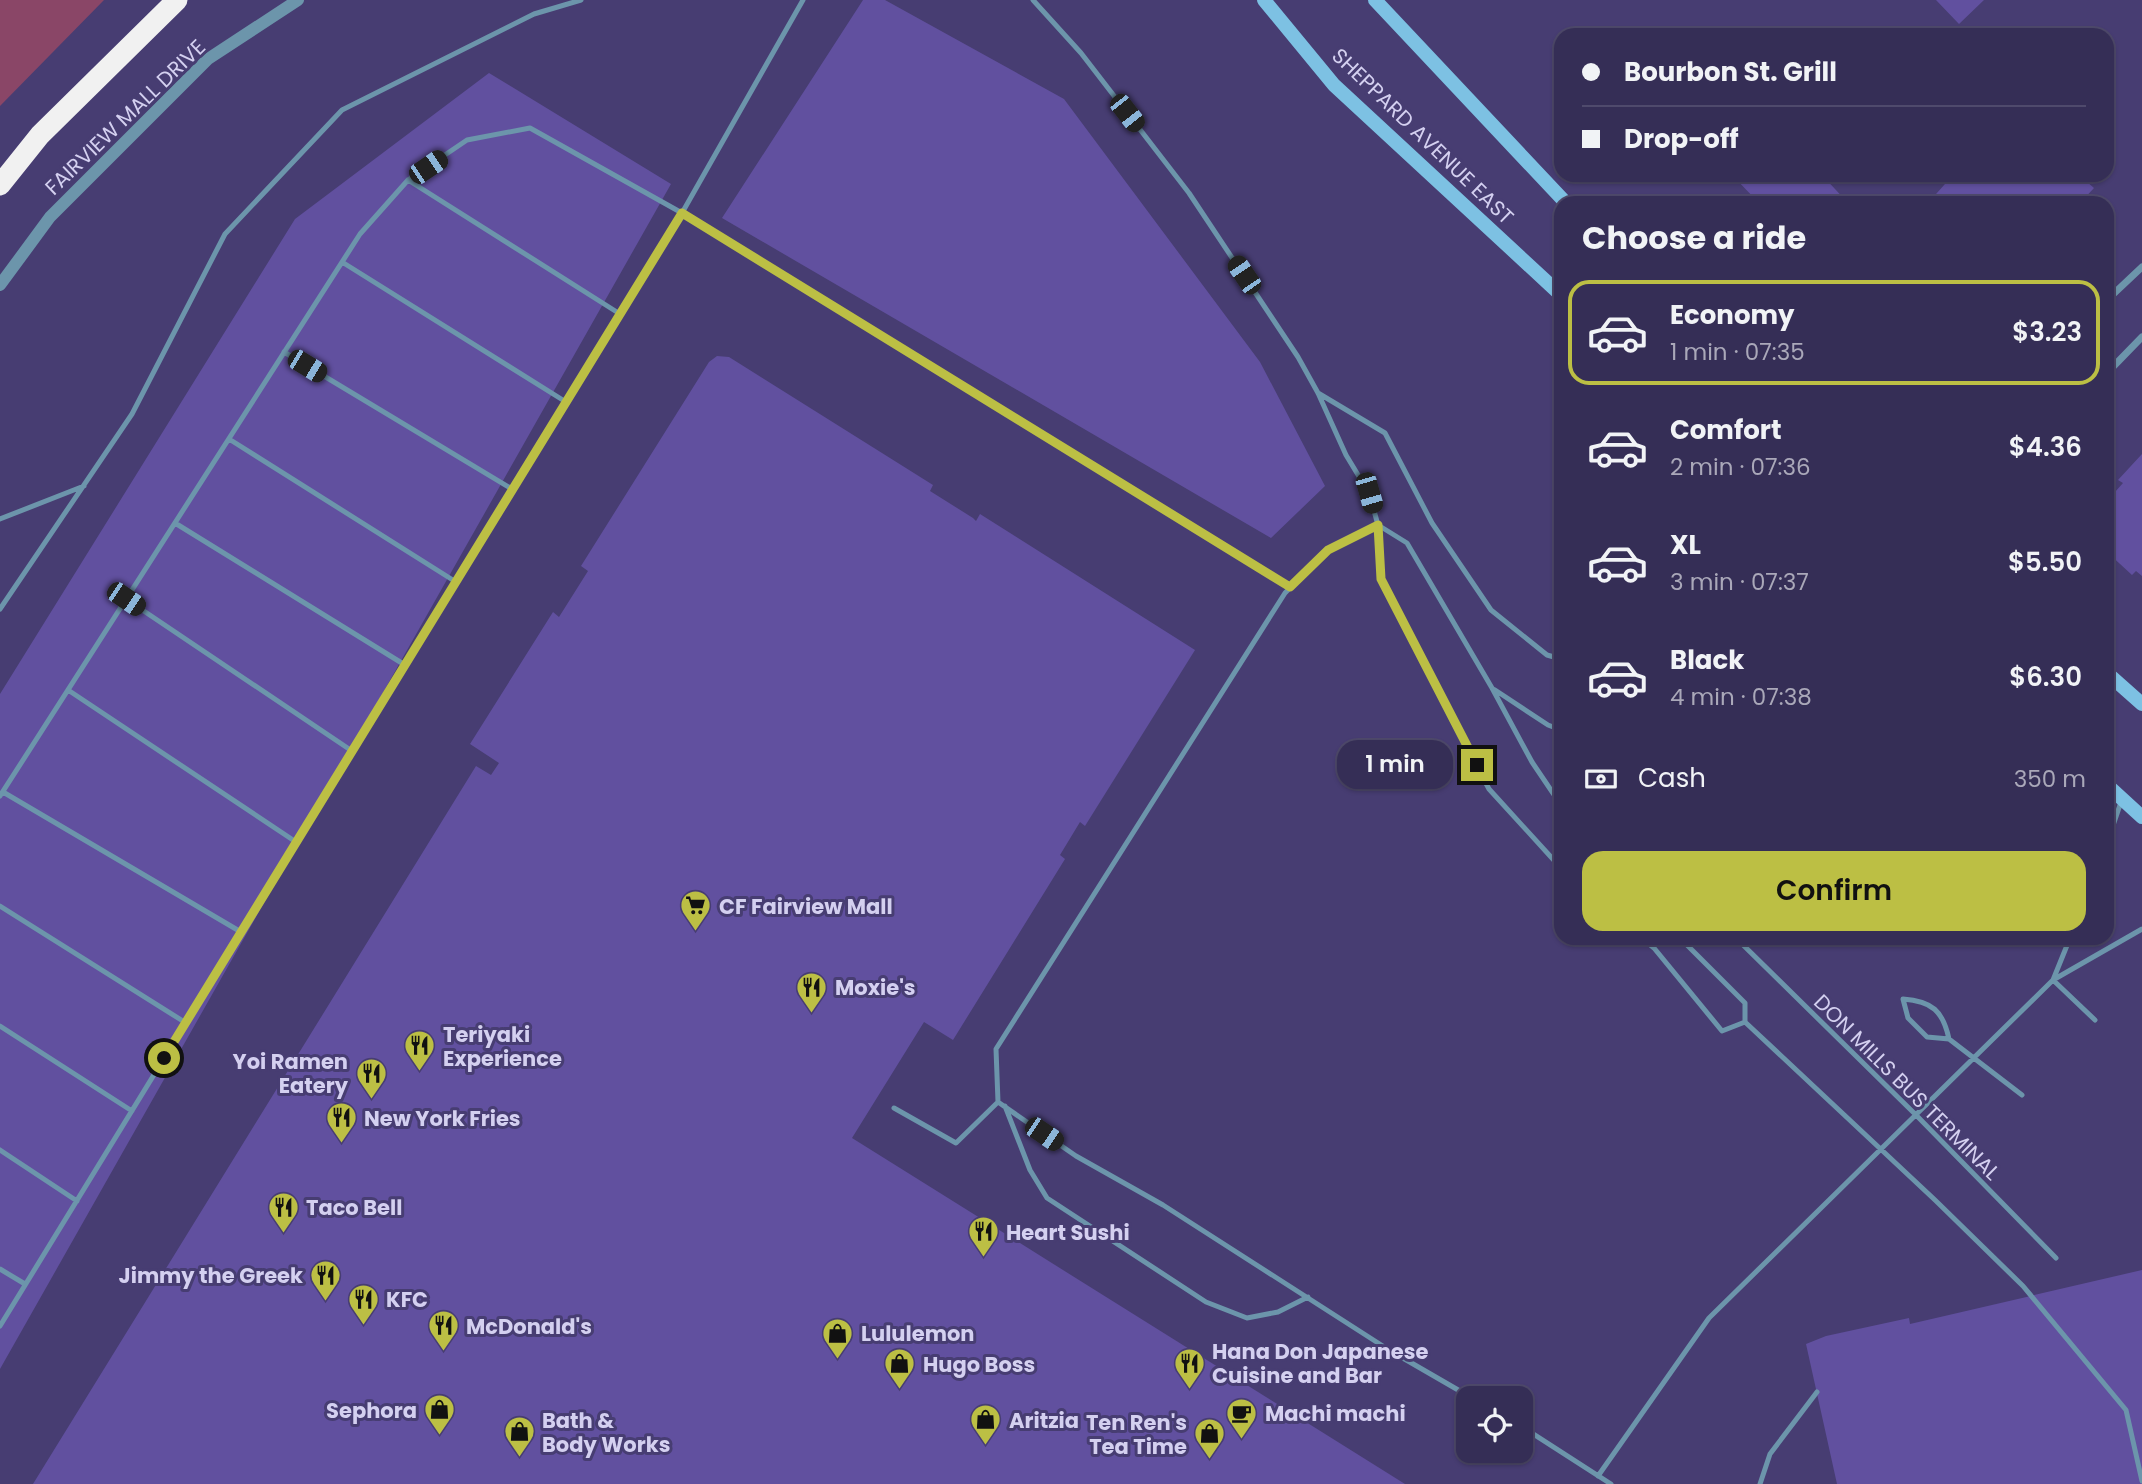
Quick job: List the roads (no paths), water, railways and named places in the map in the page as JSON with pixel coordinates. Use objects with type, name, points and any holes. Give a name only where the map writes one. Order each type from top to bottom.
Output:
[{"type":"highway","points":[[0,185],[40,135],[177,0]]},
{"type":"main road","name":"SHEPPARD AVENUE EAST","points":[[1264,0],[1334,85],[1554,289]]},
{"type":"main road","points":[[1375,0],[1559,196]]},
{"type":"main road","points":[[2114,679],[2142,704]]},
{"type":"main road","points":[[2114,792],[2142,817]]},
{"type":"street","name":"FAIRVIEW MALL DRIVE","points":[[0,285],[50,217],[208,59],[298,0]]},
{"type":"street","points":[[2114,293],[2142,267]]},
{"type":"street","points":[[2114,366],[2142,337]]},
{"type":"lane","points":[[0,609],[132,414],[225,233],[342,110],[534,14],[581,0]]},
{"type":"lane","points":[[0,1325],[682,213],[803,0]]},
{"type":"lane","points":[[1033,0],[1081,53],[1189,193],[1298,357],[1318,393],[1346,455],[1369,493],[1378,525],[1381,579],[1457,730],[1489,789],[1554,860]]},
{"type":"lane","points":[[241,932],[1,794],[360,234],[408,180],[467,141],[530,128],[682,213],[1290,587]]},
{"type":"lane","points":[[408,180],[620,314]]},
{"type":"lane","points":[[342,262],[566,402]]},
{"type":"lane","points":[[284,352],[512,489]]},
{"type":"lane","points":[[1318,393],[1385,433],[1432,523],[1491,610],[1546,655],[1554,657]]},
{"type":"lane","points":[[229,439],[456,582]]},
{"type":"lane","points":[[0,519],[84,486]]},
{"type":"lane","points":[[175,523],[405,665]]},
{"type":"lane","points":[[894,1108],[956,1143],[998,1102],[996,1049],[1290,587],[1328,550],[1378,525]]},
{"type":"lane","points":[[1378,525],[1407,543],[1532,762],[1554,795]]},
{"type":"lane","points":[[0,602],[7,597]]},
{"type":"lane","points":[[126,599],[352,751]]},
{"type":"lane","points":[[1492,688],[1554,727]]},
{"type":"lane","points":[[68,690],[296,842]]},
{"type":"lane","points":[[2114,822],[2122,799]]},
{"type":"lane","points":[[0,906],[186,1023]]},
{"type":"lane","points":[[1598,1476],[1709,1318],[2053,980],[2142,929]]},
{"type":"lane","points":[[1650,945],[1722,1031],[1745,1022]]},
{"type":"lane","points":[[1687,945],[1745,1003],[1745,1022],[2023,1286],[2126,1410],[2142,1482]]},
{"type":"lane","name":"DON MILLS BUS TERMINAL","points":[[1743,945],[2056,1258]]},
{"type":"lane","points":[[2053,980],[2067,945]]},
{"type":"lane","points":[[2053,980],[2095,1020]]},
{"type":"lane","points":[[1950,1039],[1927,1037],[1908,1018],[1903,999],[1924,1000],[1945,1020],[1950,1039],[2022,1095]]},
{"type":"lane","points":[[0,1026],[132,1111]]},
{"type":"lane","points":[[998,1102],[1076,1156],[1163,1205],[1389,1350],[1456,1389]]},
{"type":"lane","points":[[1005,1106],[1030,1170],[1047,1198],[1206,1301],[1247,1318],[1278,1312],[1308,1297]]},
{"type":"lane","points":[[0,1150],[77,1201]]},
{"type":"lane","points":[[0,1269],[25,1284]]},
{"type":"lane","points":[[1760,1484],[1770,1454],[1817,1392]]},
{"type":"lane","points":[[1533,1434],[1611,1484]]},
{"type":"place","name":"CF Fairview Mall","points":[[696,933]]},
{"type":"place","name":"Moxie's","points":[[812,1014]]},
{"type":"place","name":"Teriyaki Experience","points":[[420,1073]]},
{"type":"place","name":"Yoi Ramen Eatery","points":[[371,1100]]},
{"type":"place","name":"New York Fries","points":[[341,1145]]},
{"type":"place","name":"Taco Bell","points":[[283,1234]]},
{"type":"place","name":"Heart Sushi","points":[[983,1259]]},
{"type":"place","name":"Jimmy the Greek","points":[[326,1302]]},
{"type":"place","name":"KFC","points":[[363,1326]]},
{"type":"place","name":"McDonald's","points":[[443,1353]]},
{"type":"place","name":"Lululemon","points":[[838,1360]]},
{"type":"place","name":"Hana Don Japanese Cuisine and Bar","points":[[1189,1390]]},
{"type":"place","name":"Hugo Boss","points":[[900,1391]]},
{"type":"place","name":"Sephora","points":[[440,1437]]},
{"type":"place","name":"Machi machi","points":[[1242,1440]]},
{"type":"place","name":"Aritzia","points":[[986,1447]]},
{"type":"place","name":"Bath & Body Works","points":[[519,1459]]},
{"type":"place","name":"Ten Ren's Tea Time","points":[[1210,1461]]}]
